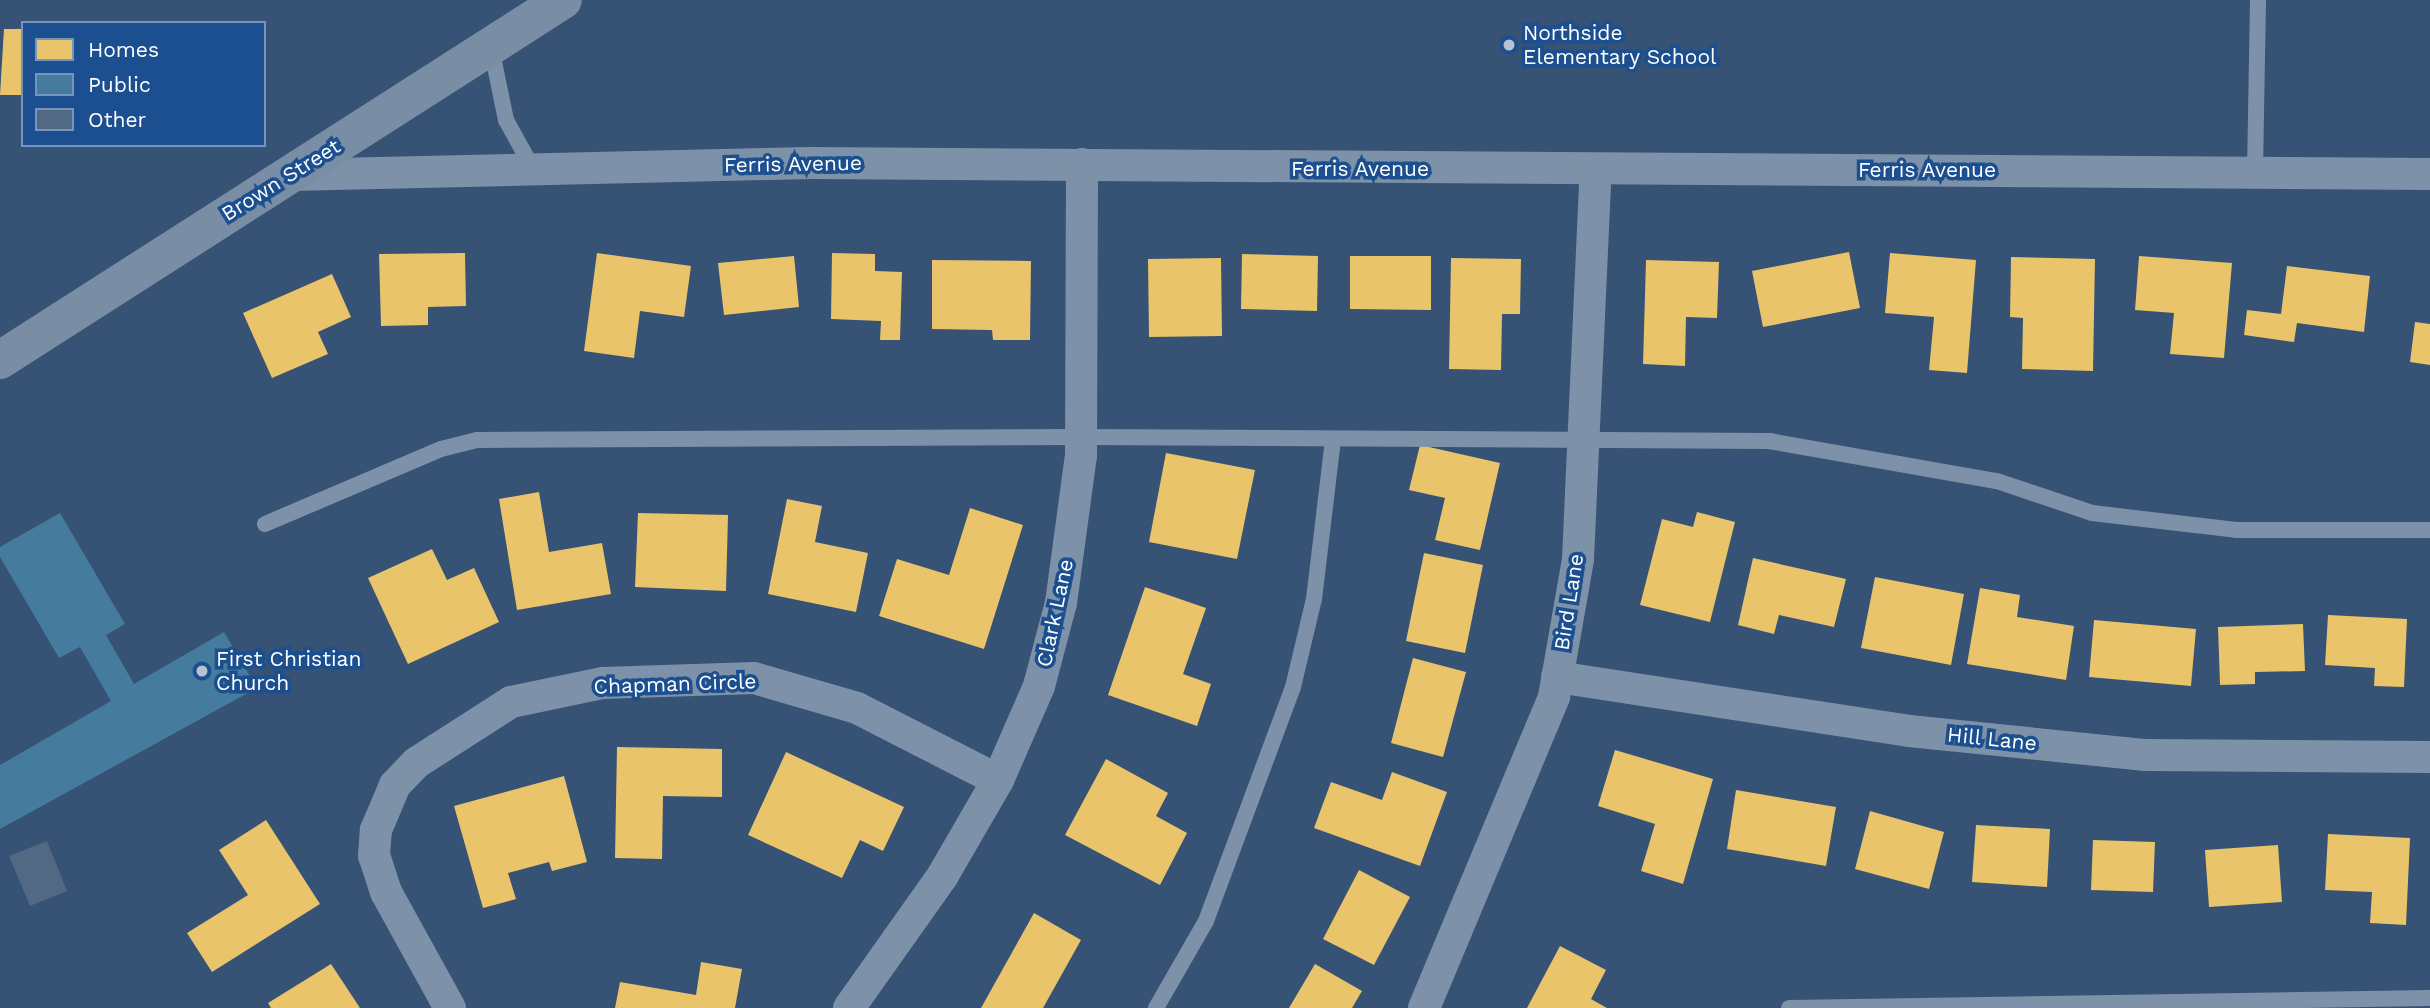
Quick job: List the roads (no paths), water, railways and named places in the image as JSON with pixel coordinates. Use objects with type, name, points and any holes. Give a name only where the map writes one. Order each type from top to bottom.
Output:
[{"type":"main road","name":"Brown Street","points":[[0,360],[563,0]]},
{"type":"street","name":"Ferris Avenue","points":[[289,175],[533,169],[1083,164],[2430,174]]},
{"type":"street","name":"Clark Lane","points":[[849,1008],[943,875],[998,780],[1039,686],[1061,603],[1081,438],[1083,164]]},
{"type":"street","name":"Bird Lane","points":[[1424,1008],[1557,677],[1578,559],[1596,169]]},
{"type":"street","name":"Hill Lane","points":[[1557,677],[1909,731],[2146,755],[2430,757]]},
{"type":"street","name":"Chapman Circle","points":[[450,1008],[386,891],[374,856],[376,830],[395,785],[416,763],[511,702],[603,682],[754,678],[857,708],[998,780]]},
{"type":"lane","points":[[2255,172],[2258,0]]},
{"type":"lane","points":[[491,46],[506,120],[533,169]]},
{"type":"lane","points":[[265,524],[442,449],[477,440],[1081,438],[1769,441],[1997,481],[2092,513],[2235,530],[2430,530]]},
{"type":"lane","points":[[1156,1008],[1206,921],[1293,687],[1314,599],[1333,439]]},
{"type":"lane","points":[[1789,1008],[2430,998]]},
{"type":"place","name":"Northside Elementary School","points":[[1509,45]]},
{"type":"place","name":"First Christian Church","points":[[202,671]]}]
